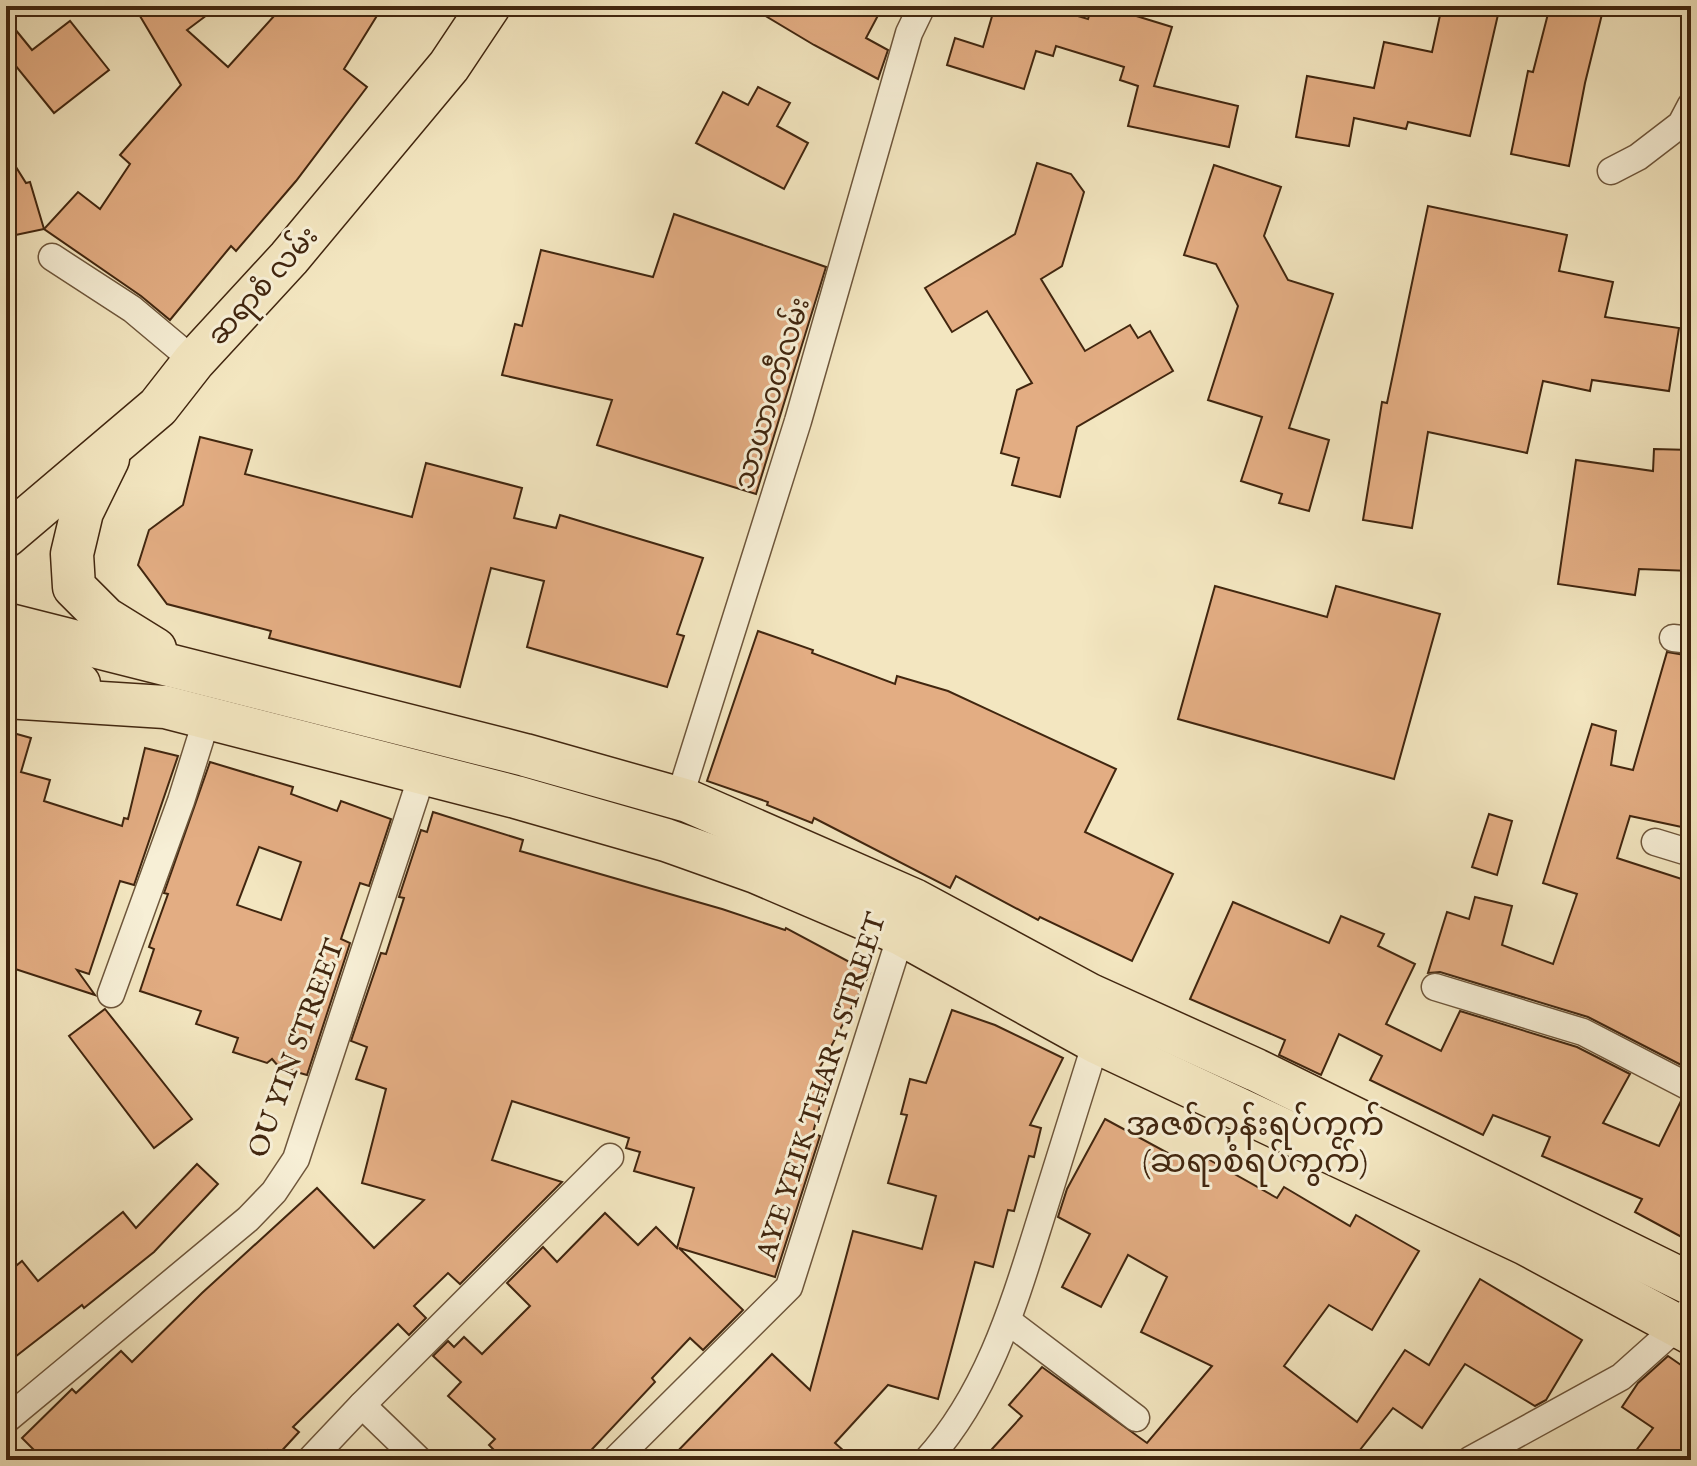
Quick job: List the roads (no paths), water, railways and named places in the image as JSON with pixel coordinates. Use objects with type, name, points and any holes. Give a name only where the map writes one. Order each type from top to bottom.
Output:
[{"type":"main road","name":"ဆရာစံ လမ်း","points":[[6,536],[158,407],[194,361],[289,258],[449,66],[489,6]]},
{"type":"main road","points":[[115,444],[82,512],[72,554],[74,587],[105,618],[194,672]]},
{"type":"main road","points":[[6,624],[525,755],[679,799],[907,917],[1256,1070],[1691,1284]]},
{"type":"main road","points":[[6,663],[423,772],[666,840],[756,872],[907,917],[1096,1042],[1687,1322]]},
{"type":"main road","points":[[6,697],[165,707]]},
{"type":"main road","points":[[366,758],[376,717]]},
{"type":"main road","points":[[666,840],[679,799]]},
{"type":"street","name":"သာယာဝတီလမ်း","points":[[679,799],[798,421],[909,33],[922,6]]},
{"type":"street","points":[[1611,171],[1638,157],[1681,124],[1691,105]]},
{"type":"street","points":[[52,257],[132,309],[194,361]]},
{"type":"street","points":[[111,994],[181,801],[207,718]]},
{"type":"street","name":"OU YIN STREET","points":[[6,1420],[248,1219],[274,1192],[296,1159],[423,772]]},
{"type":"street","points":[[1655,842],[1691,853]]},
{"type":"street","name":"AYE YEIK THAR 1 STREET","points":[[615,1460],[789,1287],[907,917]]},
{"type":"street","points":[[1435,987],[1583,1032],[1691,1088]]},
{"type":"street","points":[[927,1460],[945,1440],[982,1378],[1008,1321],[1096,1042]]},
{"type":"street","points":[[323,1456],[362,1405],[610,1157]]},
{"type":"street","points":[[1008,1321],[1136,1418]]},
{"type":"street","points":[[1480,1458],[1621,1377],[1687,1322]]},
{"type":"street","points":[[362,1405],[419,1460]]},
{"type":"district","name":"အဇစ်ကုန်းရပ်ကွက် (ဆရာစံရပ်ကွက်)","points":[[1255,1142]]}]
